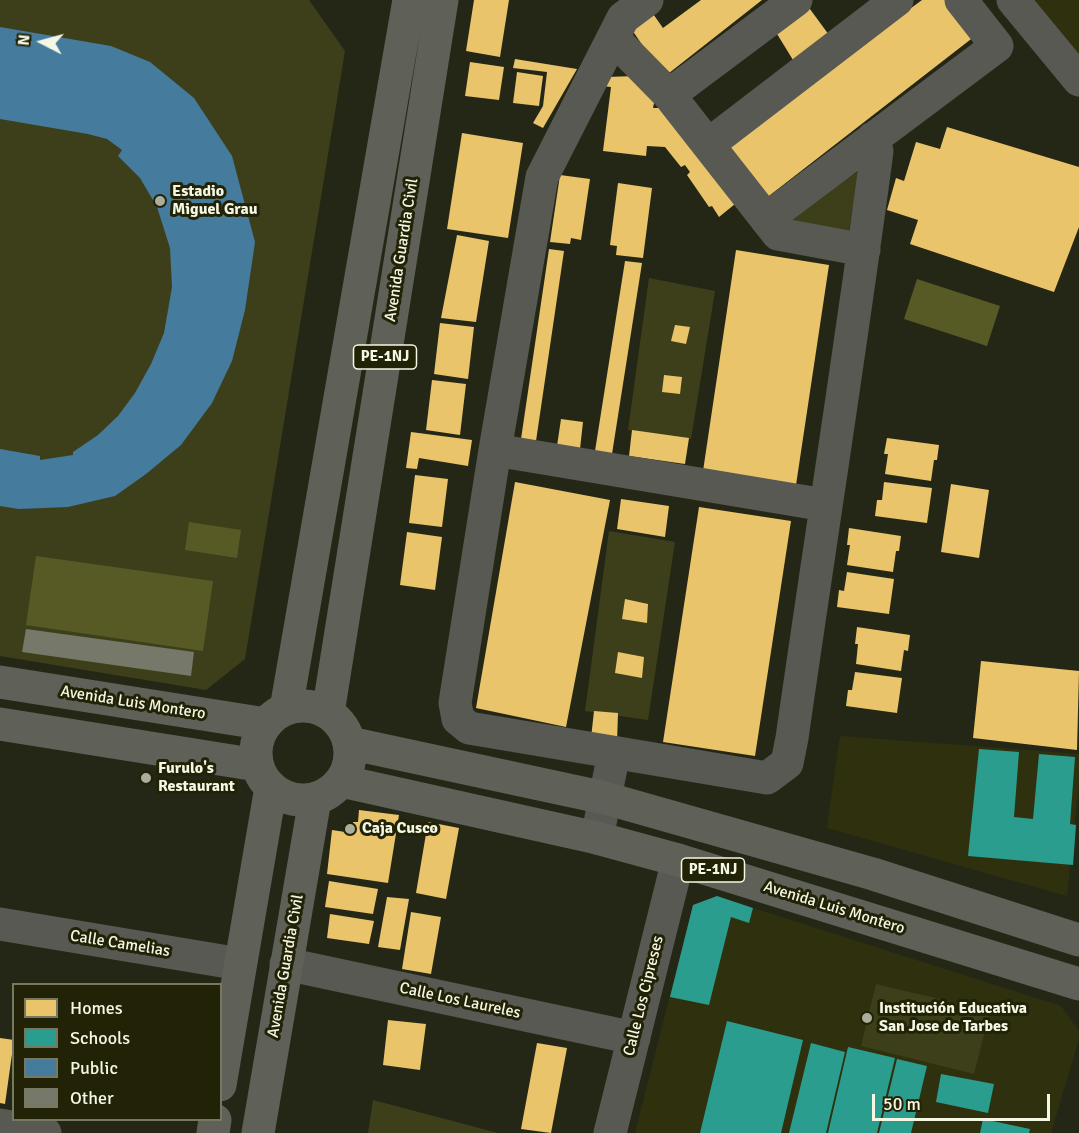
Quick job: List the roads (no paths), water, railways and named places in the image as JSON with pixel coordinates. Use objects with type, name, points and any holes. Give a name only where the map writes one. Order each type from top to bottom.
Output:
[{"type":"main road","name":"Avenida Guardia Civil","points":[[328,713],[442,0]]},
{"type":"main road","name":"Avenida Guardia Civil","points":[[276,717],[404,4]]},
{"type":"main road","name":"Avenida Luis Montero","points":[[0,682],[276,717]]},
{"type":"main road","points":[[276,717],[300,706],[315,707],[328,713],[341,726],[349,743],[349,762],[328,790]]},
{"type":"main road","name":"PE-1NJ","points":[[276,717],[260,736],[256,750],[264,776],[284,796],[299,801],[328,790]]},
{"type":"main road","points":[[0,724],[264,776],[240,964],[222,1072]]},
{"type":"main road","name":"PE-1NJ","points":[[349,743],[605,798],[873,874],[1079,940]]},
{"type":"main road","name":"Avenida Guardia Civil","points":[[258,1133],[286,964],[328,790]]},
{"type":"main road","name":"Avenida Luis Montero","points":[[328,790],[597,838],[678,860],[1079,984]]},
{"type":"street","points":[[647,0],[624,18],[542,177],[495,450],[455,703],[458,718],[469,728],[767,778],[787,763],[864,250],[877,151],[873,138]]},
{"type":"street","points":[[669,95],[796,0]]},
{"type":"street","points":[[709,144],[897,0]]},
{"type":"street","points":[[766,219],[997,46],[961,0]]},
{"type":"street","points":[[1013,0],[1079,80]]},
{"type":"street","points":[[613,38],[669,95],[778,234],[864,250]]},
{"type":"street","points":[[495,450],[825,505]]},
{"type":"street","points":[[597,838],[614,753]]},
{"type":"street","name":"Calle Los Cipreses","points":[[610,1133],[678,860]]},
{"type":"street","name":"Calle Camelias","points":[[0,924],[240,964]]},
{"type":"street","name":"Calle Los Laureles","points":[[286,964],[634,1038]]},
{"type":"street","points":[[0,1125],[45,1133]]},
{"type":"place","name":"Estadio Miguel Grau","points":[[160,201]]},
{"type":"place","name":"Furulo's Restaurant","points":[[146,778]]},
{"type":"place","name":"Caja Cusco","points":[[350,829]]},
{"type":"place","name":"Institución Educativa San Jose de Tarbes","points":[[867,1018]]}]
